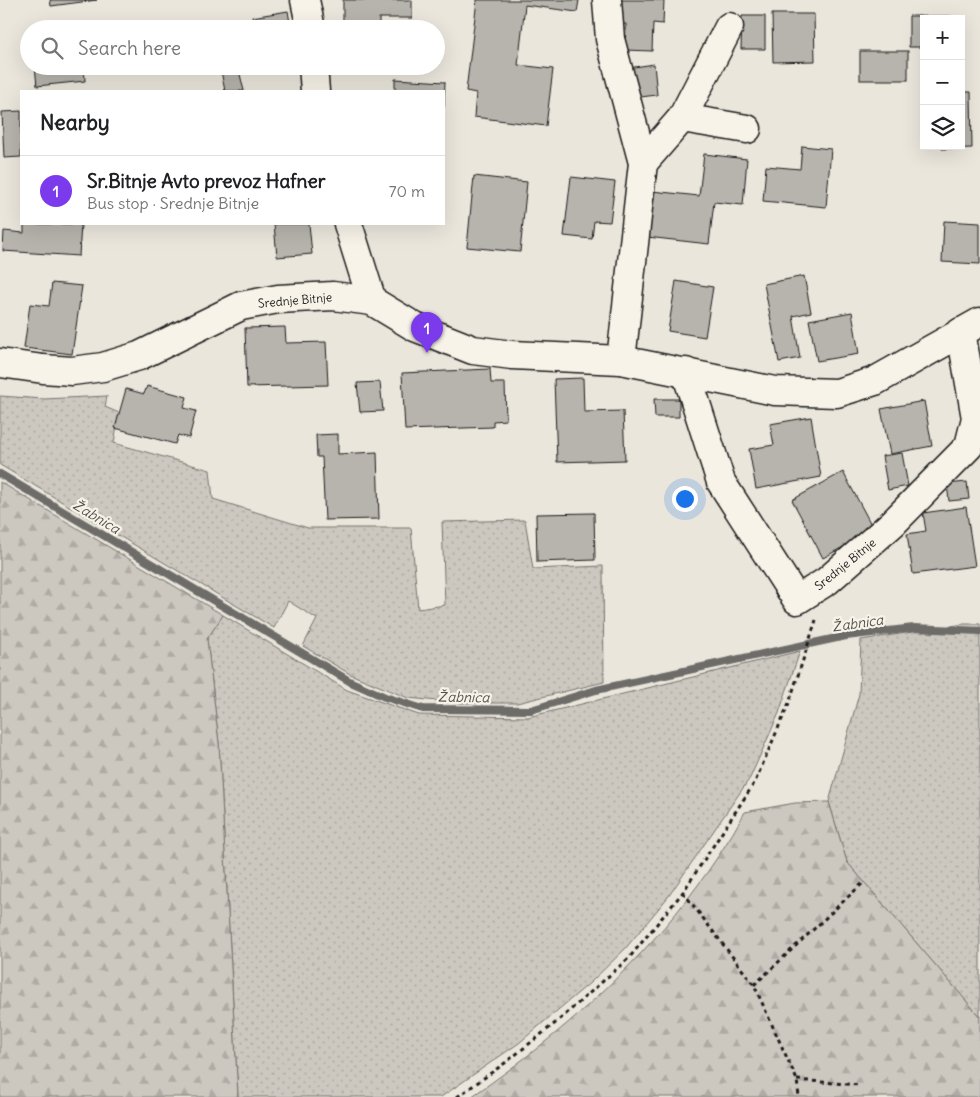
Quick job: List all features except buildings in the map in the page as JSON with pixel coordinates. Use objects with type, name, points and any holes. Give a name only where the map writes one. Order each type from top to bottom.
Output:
[{"type":"street","points":[[306,0],[309,20]]},
{"type":"street","points":[[608,0],[610,39],[644,163],[621,360]]},
{"type":"street","points":[[644,163],[682,118],[728,27]]},
{"type":"street","points":[[314,75],[315,90]]},
{"type":"street","points":[[682,118],[747,130]]},
{"type":"street","points":[[348,225],[372,301]]},
{"type":"street","name":"Srednje Bitnje","points":[[0,362],[43,369],[72,371],[103,367],[139,356],[240,306],[278,299],[334,296],[372,301],[415,327],[473,350],[512,356],[621,360],[686,372],[733,384],[775,391],[837,393],[875,381],[970,327],[976,418],[969,446],[893,523],[827,581],[797,600],[721,482],[686,372]]},
{"type":"path","points":[[456,1097],[505,1063],[543,1033],[629,958],[683,892],[755,782],[790,703],[813,631]]},
{"type":"path","points":[[754,985],[864,882]]},
{"type":"path","points":[[683,892],[754,985],[797,1080],[799,1097]]},
{"type":"path","points":[[797,1080],[859,1085]]},
{"type":"green space","points":[[0,396],[44,399],[107,396],[105,407],[119,413],[114,443],[210,470],[213,499],[308,528],[411,528],[418,609],[445,605],[442,522],[525,520],[533,569],[603,566],[604,682],[517,703],[457,703],[408,698],[350,674],[303,646],[317,619],[288,601],[274,628],[0,465]]},
{"type":"green space","points":[[0,482],[223,615],[207,639],[219,743],[238,1097],[0,1097]]},
{"type":"green space","points":[[223,615],[347,690],[419,715],[528,717],[800,651],[779,713],[750,778],[668,897],[625,949],[591,982],[519,1043],[441,1097],[238,1097],[219,743],[207,639]]},
{"type":"green space","points":[[964,624],[980,624],[980,1017],[847,862],[829,802],[859,694],[861,640]]},
{"type":"green space","points":[[829,802],[847,862],[980,1017],[980,1097],[471,1097],[511,1069],[550,1038],[624,970],[691,895],[720,854],[745,812],[795,803]]},
{"type":"waterway","name":"Žabnica","points":[[0,474],[351,682],[385,697],[423,709],[531,710],[596,690],[846,636],[914,628],[980,631]]},
{"type":"place","name":"Sr.Bitnje Avto prevoz Hafner","points":[[427,353]]}]
